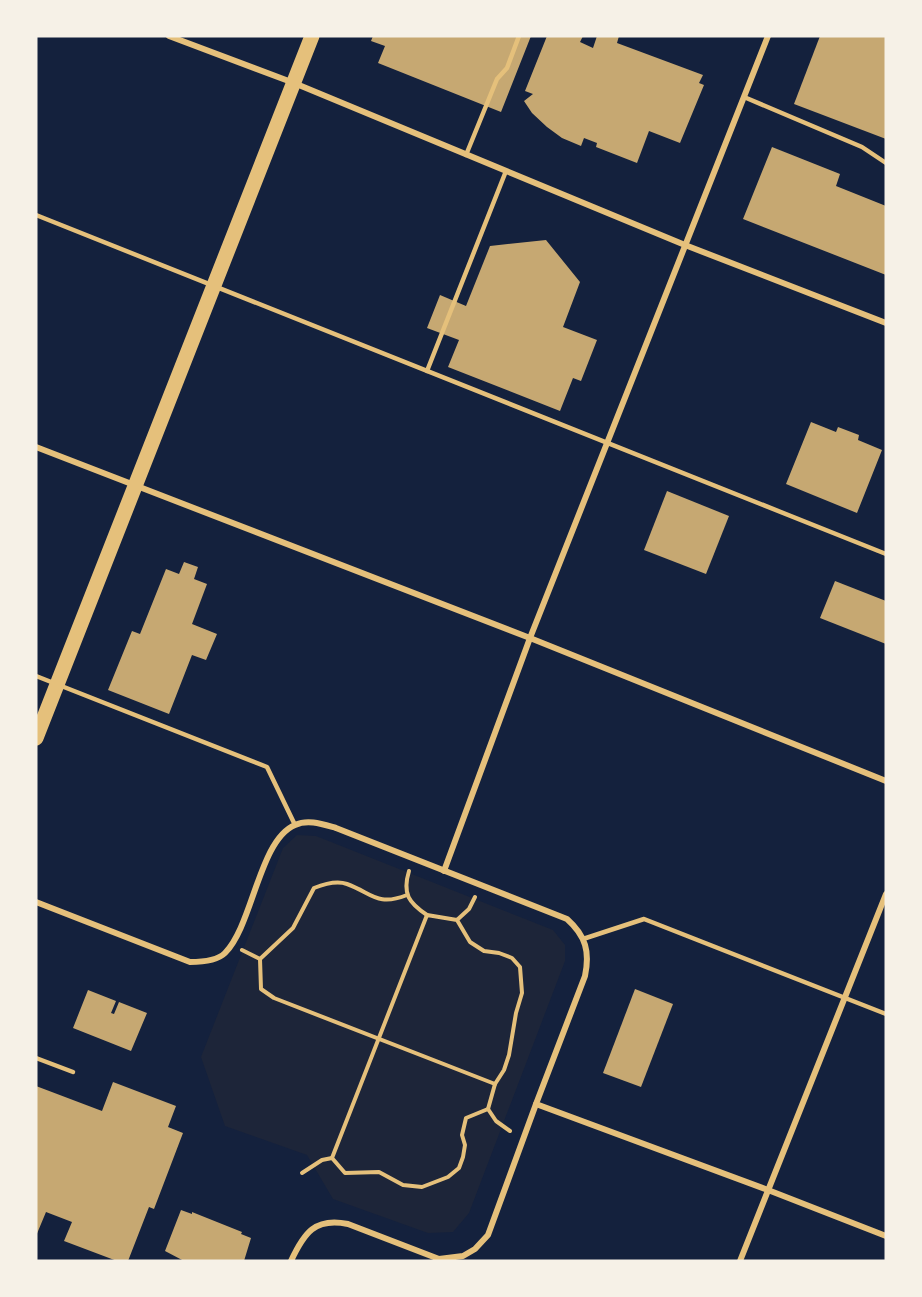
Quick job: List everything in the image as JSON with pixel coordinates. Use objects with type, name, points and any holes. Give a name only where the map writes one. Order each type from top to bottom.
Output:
[{"type":"main road","points":[[36,738],[312,36]]},
{"type":"street","points":[[169,36],[294,83],[685,245],[886,323]]},
{"type":"street","points":[[444,871],[530,638],[768,36]]},
{"type":"street","points":[[36,447],[530,638],[886,781]]},
{"type":"street","points":[[36,902],[190,962],[214,959],[225,954],[235,938],[272,849],[281,835],[295,825],[314,822],[336,828],[413,858],[567,920],[578,928],[588,959],[585,976],[488,1235],[464,1259],[439,1259],[348,1224],[332,1221],[317,1225],[306,1234],[291,1261]]},
{"type":"street","points":[[740,1261],[886,894]]},
{"type":"street","points":[[536,1104],[886,1236]]},
{"type":"lane","points":[[466,155],[497,79],[507,68],[519,36]]},
{"type":"lane","points":[[744,97],[862,147],[886,163]]},
{"type":"lane","points":[[427,371],[506,171]]},
{"type":"lane","points":[[36,215],[886,554]]},
{"type":"lane","points":[[36,676],[267,767],[295,825]]},
{"type":"lane","points":[[583,939],[644,919],[886,1014]]},
{"type":"lane","points":[[36,1058],[73,1072]]},
{"type":"path","points":[[413,858],[406,879],[407,895],[416,908],[427,915],[457,920],[470,942],[484,951],[500,953],[512,958],[520,967],[522,993],[509,1055],[504,1070],[495,1084],[488,1109],[496,1121],[522,1140]]},
{"type":"path","points":[[407,895],[393,900],[376,898],[346,884],[328,882],[314,888],[293,928],[260,959],[261,988],[274,998],[495,1084]]},
{"type":"path","points":[[457,920],[469,909],[480,885]]},
{"type":"path","points":[[332,1158],[427,915]]},
{"type":"path","points":[[332,1158],[345,1173],[379,1172],[403,1185],[422,1187],[448,1177],[459,1168],[465,1145],[462,1135],[466,1118],[488,1109]]},
{"type":"path","points":[[302,1173],[322,1160],[332,1158]]},
{"type":"shaded area","points":[[297,835],[316,836],[553,930],[565,945],[565,961],[469,1213],[453,1232],[428,1233],[333,1199],[307,1155],[225,1126],[201,1057],[283,848]]},
{"type":"building","points":[[373,36],[531,36],[501,112],[378,63],[385,46],[371,41]]},
{"type":"building","points":[[547,36],[583,36],[580,42],[593,48],[597,36],[619,36],[617,43],[703,75],[699,83],[704,85],[680,143],[649,131],[637,163],[596,147],[597,143],[584,138],[581,146],[562,138],[547,127],[532,113],[524,101],[533,94],[525,91]]},
{"type":"building","points":[[820,36],[886,36],[886,139],[794,104]]},
{"type":"building","points":[[772,147],[840,174],[836,186],[886,206],[886,275],[743,219]]},
{"type":"building","points":[[546,240],[580,282],[563,327],[597,340],[581,381],[573,378],[560,411],[448,367],[459,340],[427,328],[440,295],[466,306],[490,246]]},
{"type":"building","points":[[811,422],[836,432],[838,427],[859,435],[858,440],[882,450],[857,513],[786,484]]},
{"type":"building","points":[[667,491],[729,516],[706,574],[644,550]]},
{"type":"building","points":[[184,562],[198,567],[194,579],[207,584],[192,624],[217,634],[206,660],[192,655],[169,714],[108,690],[132,631],[140,634],[166,569],[179,574]]},
{"type":"building","points":[[835,581],[886,601],[886,644],[820,618]]},
{"type":"building","points":[[635,989],[673,1004],[641,1087],[603,1073]]},
{"type":"building","points":[[88,990],[116,1001],[111,1013],[114,1014],[119,1002],[147,1013],[131,1051],[73,1028]]},
{"type":"building","points":[[113,1082],[176,1106],[168,1127],[183,1133],[154,1209],[149,1207],[128,1261],[117,1261],[64,1241],[72,1222],[46,1212],[36,1236],[36,1086],[102,1111]]},
{"type":"building","points":[[181,1210],[192,1214],[192,1212],[242,1232],[241,1234],[251,1238],[244,1261],[184,1261],[165,1251]]}]
